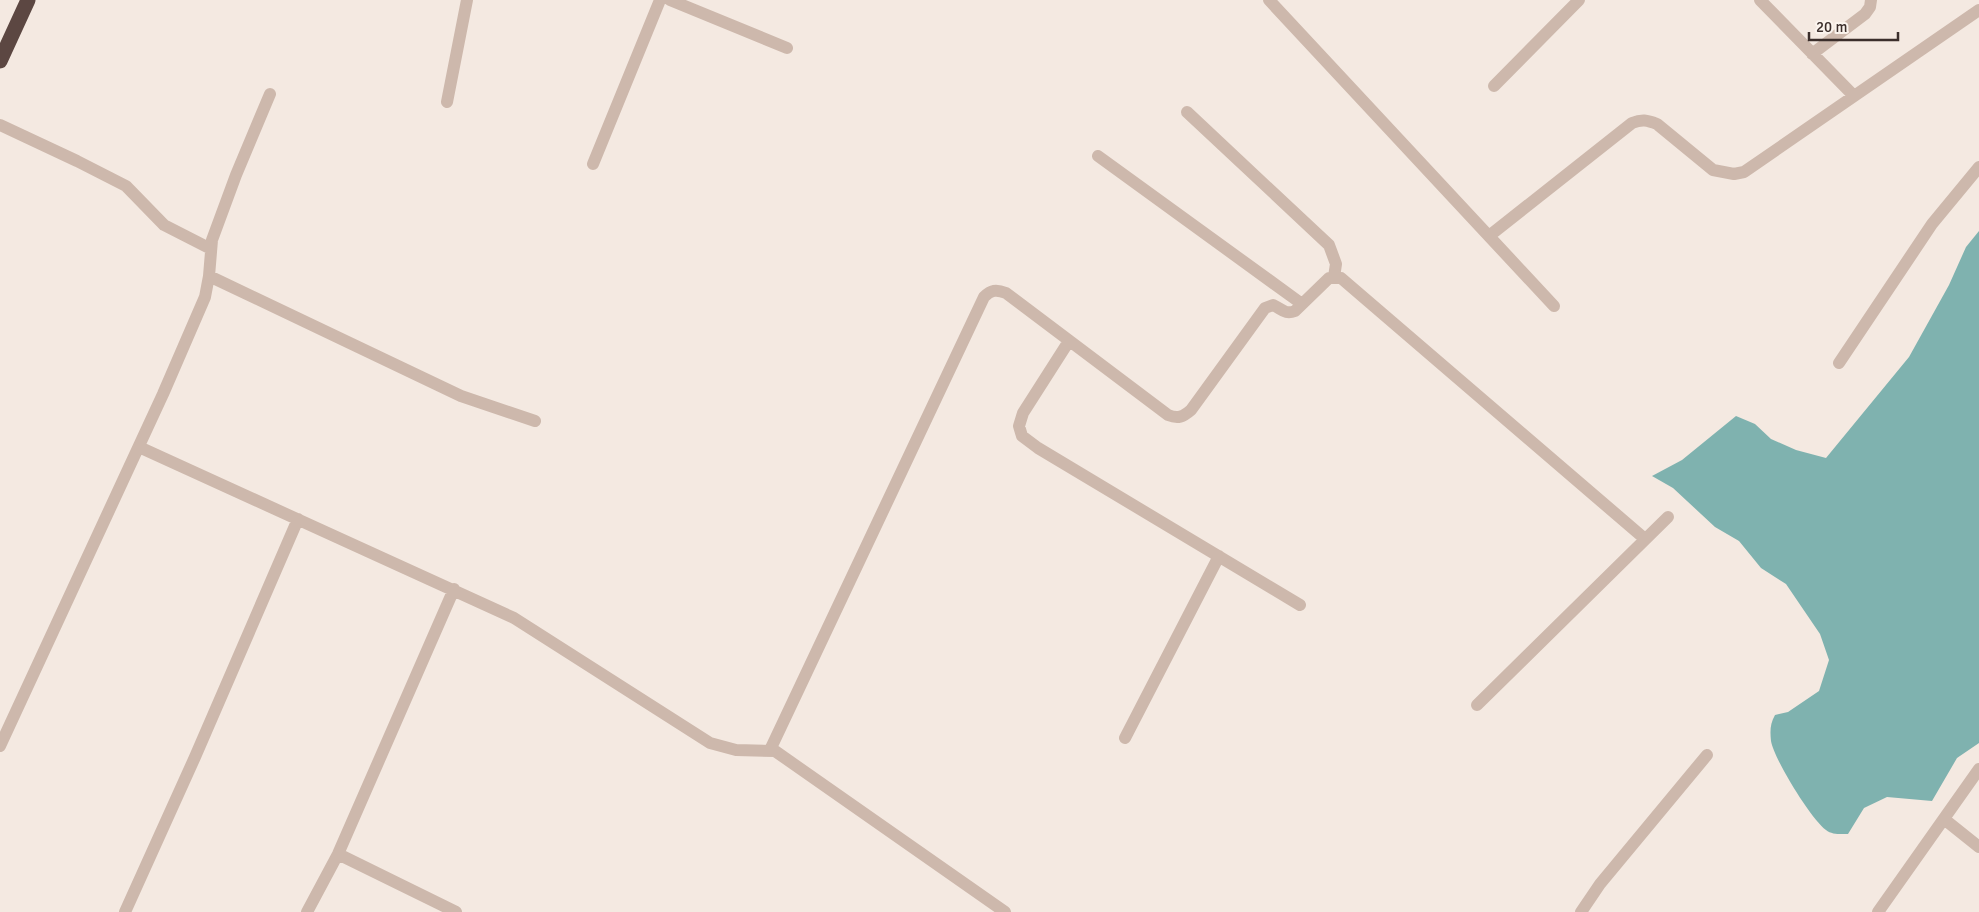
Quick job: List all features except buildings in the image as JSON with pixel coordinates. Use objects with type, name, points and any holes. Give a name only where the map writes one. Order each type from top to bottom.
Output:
[{"type":"highway","points":[[0,61],[28,0]]},
{"type":"street","points":[[447,102],[467,0]]},
{"type":"street","points":[[592,164],[660,0]]},
{"type":"street","points":[[670,0],[787,48]]},
{"type":"street","points":[[1269,0],[1554,306]]},
{"type":"street","points":[[1494,86],[1579,0]]},
{"type":"street","points":[[1760,0],[1854,96]]},
{"type":"street","points":[[1812,54],[1866,14],[1871,0]]},
{"type":"street","points":[[1488,236],[1632,122],[1647,120],[1657,124],[1713,170],[1734,174],[1744,172],[1979,10]]},
{"type":"street","points":[[0,746],[139,447],[205,296],[212,240],[236,175],[270,94]]},
{"type":"street","points":[[1187,112],[1329,245],[1336,264],[1334,277]]},
{"type":"street","points":[[0,125],[77,160],[126,186],[164,225],[211,249]]},
{"type":"street","points":[[1098,156],[1302,304]]},
{"type":"street","points":[[1839,363],[1932,224],[1979,167]]},
{"type":"street","points":[[209,276],[461,396],[535,421]]},
{"type":"street","points":[[770,750],[984,297],[990,291],[998,290],[1006,293],[1168,415],[1175,418],[1190,410],[1265,308],[1273,305],[1284,312],[1295,311],[1329,278],[1341,278],[1645,539]]},
{"type":"street","points":[[1069,341],[1023,413],[1019,426],[1022,436],[1038,448],[1300,605]]},
{"type":"street","points":[[139,447],[514,618],[710,743],[736,750],[770,750],[782,754],[1005,912]]},
{"type":"street","points":[[1477,705],[1668,517]]},
{"type":"street","points":[[125,912],[298,519]]},
{"type":"street","points":[[1125,738],[1219,556]]},
{"type":"street","points":[[307,912],[338,854],[454,589]]},
{"type":"street","points":[[1580,912],[1600,884],[1707,755]]},
{"type":"street","points":[[1878,912],[1979,769]]},
{"type":"street","points":[[1944,819],[1979,846]]},
{"type":"street","points":[[338,854],[456,912]]},
{"type":"water","points":[[1979,231],[1979,743],[1957,758],[1932,801],[1887,797],[1864,808],[1848,834],[1828,832],[1819,824],[1803,802],[1779,761],[1771,741],[1771,725],[1775,715],[1788,712],[1819,691],[1829,660],[1820,634],[1786,584],[1761,568],[1739,541],[1715,527],[1673,488],[1652,476],[1682,460],[1736,416],[1755,424],[1771,439],[1796,450],[1826,458],[1909,357],[1949,285],[1966,247]]}]
